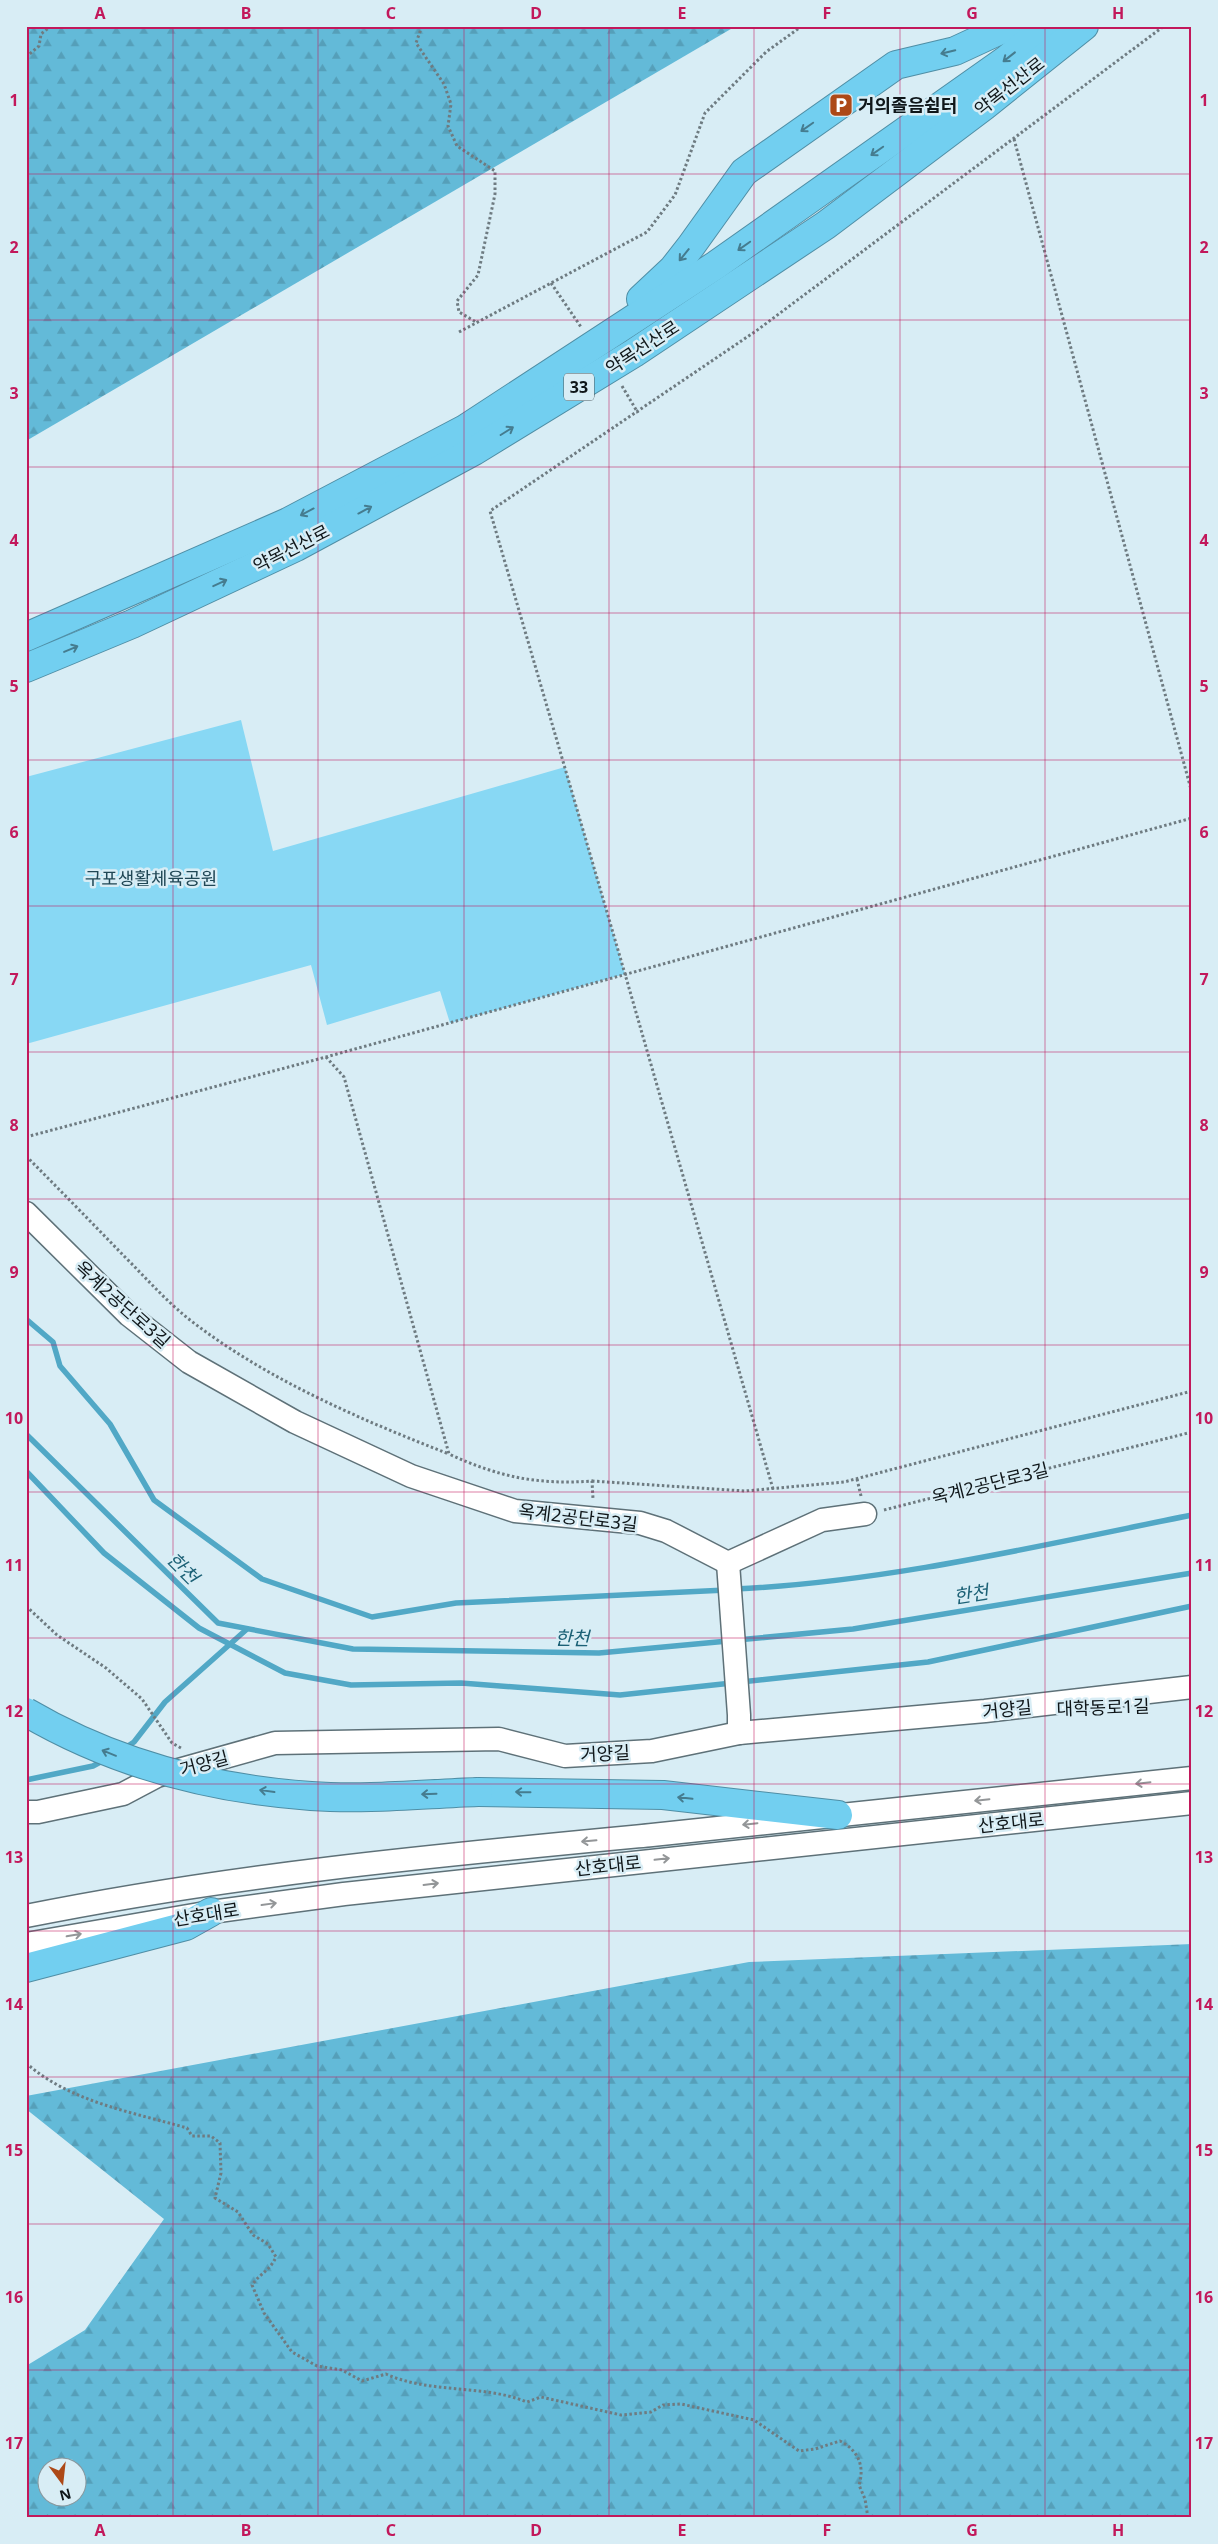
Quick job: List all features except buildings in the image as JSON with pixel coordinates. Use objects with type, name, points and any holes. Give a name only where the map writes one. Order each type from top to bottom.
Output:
[{"type":"highway","points":[[384,472],[566,352],[643,298],[673,269],[744,172],[896,64],[955,50],[1009,26]]},
{"type":"highway","name":"약목선산로","points":[[26,637],[288,522],[465,429],[716,265],[1006,60],[1047,26]]},
{"type":"highway","name":"약목선산로","points":[[26,668],[132,624],[296,547],[474,451],[634,353],[826,225],[984,106],[1084,26]]},
{"type":"highway","points":[[26,1712],[79,1741],[130,1761],[207,1781],[312,1796],[478,1792],[663,1795],[838,1815]]},
{"type":"highway","points":[[26,1968],[186,1926],[211,1912]]},
{"type":"street","name":"옥계2공단로3길","points":[[26,1213],[129,1315],[189,1362],[295,1422],[411,1476],[515,1510],[595,1520],[640,1523],[657,1528],[728,1569]]},
{"type":"street","points":[[739,1724],[728,1569],[822,1520],[865,1514]]},
{"type":"street","name":"거양길","points":[[26,1812],[38,1812],[123,1794],[157,1776],[275,1743],[499,1739],[565,1756],[652,1751],[739,1724],[985,1711],[1192,1687]]},
{"type":"street","name":"대학동로1길","points":[[985,1711],[1192,1702]]},
{"type":"street","name":"산호대로","points":[[26,1916],[185,1888],[296,1871],[410,1857],[1191,1778]]},
{"type":"street","name":"산호대로","points":[[26,1944],[211,1912],[503,1876],[1192,1803]]},
{"type":"path","points":[[26,57],[39,46],[41,34],[51,26]]},
{"type":"path","points":[[422,26],[416,43],[444,84],[451,104],[448,126],[456,146],[495,171],[495,194],[478,275],[457,302],[459,312],[476,323]]},
{"type":"path","points":[[459,332],[647,232],[675,195],[705,113],[766,52],[802,26]]},
{"type":"path","points":[[773,1489],[626,974],[490,511],[638,413],[756,331],[1164,26]]},
{"type":"path","points":[[1014,139],[1192,793]]},
{"type":"path","points":[[551,283],[582,327]]},
{"type":"path","points":[[620,383],[638,413]]},
{"type":"path","points":[[26,1137],[326,1058],[1192,818]]},
{"type":"path","points":[[326,1058],[344,1077],[449,1454]]},
{"type":"path","points":[[26,1156],[158,1290],[189,1319],[220,1341],[280,1377],[329,1402],[449,1454],[509,1476],[539,1482],[592,1481],[745,1491],[844,1482],[1192,1391]]},
{"type":"path","name":"옥계2공단로3길","points":[[865,1514],[1192,1432]]},
{"type":"path","points":[[592,1481],[595,1520]]},
{"type":"path","points":[[26,1606],[57,1635],[106,1668],[142,1699],[172,1743]]},
{"type":"path","points":[[26,2062],[43,2078],[78,2095],[187,2128],[192,2136],[211,2136],[220,2143],[221,2173],[215,2198],[238,2212],[254,2234],[268,2244],[276,2257],[270,2269],[257,2277],[252,2285],[264,2313],[292,2352],[317,2366],[342,2370],[362,2381],[386,2374],[402,2381],[508,2394],[527,2402],[541,2397],[621,2415],[651,2412],[663,2405],[681,2404],[754,2420],[799,2451],[815,2449],[840,2440],[849,2445],[859,2458],[862,2474],[858,2485],[865,2499],[868,2518]]},
{"type":"green space","points":[[26,26],[736,26],[26,441]]},
{"type":"green space","name":"구포생활체육공원","points":[[241,720],[273,851],[565,767],[625,974],[450,1023],[440,991],[327,1025],[311,965],[26,1044],[26,777]]},
{"type":"green space","points":[[1192,1944],[1192,2518],[26,2518],[26,2366],[85,2330],[164,2219],[26,2109],[26,2096],[749,1962]]},
{"type":"waterway","points":[[26,1319],[53,1342],[60,1366],[110,1424],[154,1500],[262,1579],[372,1617],[456,1603],[726,1590]]},
{"type":"waterway","name":"한천","points":[[26,1434],[218,1623],[353,1649],[599,1653],[728,1641]]},
{"type":"waterway","points":[[26,1471],[104,1553],[199,1628],[285,1673],[351,1685],[461,1683],[620,1695],[732,1683]]},
{"type":"waterway","points":[[735,1589],[849,1579],[964,1561],[1192,1515]]},
{"type":"waterway","name":"한천","points":[[737,1640],[853,1629],[1192,1573]]},
{"type":"waterway","points":[[741,1682],[928,1662],[1192,1606]]},
{"type":"waterway","points":[[125,1748],[134,1742],[165,1702],[247,1629]]},
{"type":"waterway","points":[[26,1780],[93,1766],[106,1759]]},
{"type":"place","name":"거의졸음쉼터","points":[[841,105]]}]
